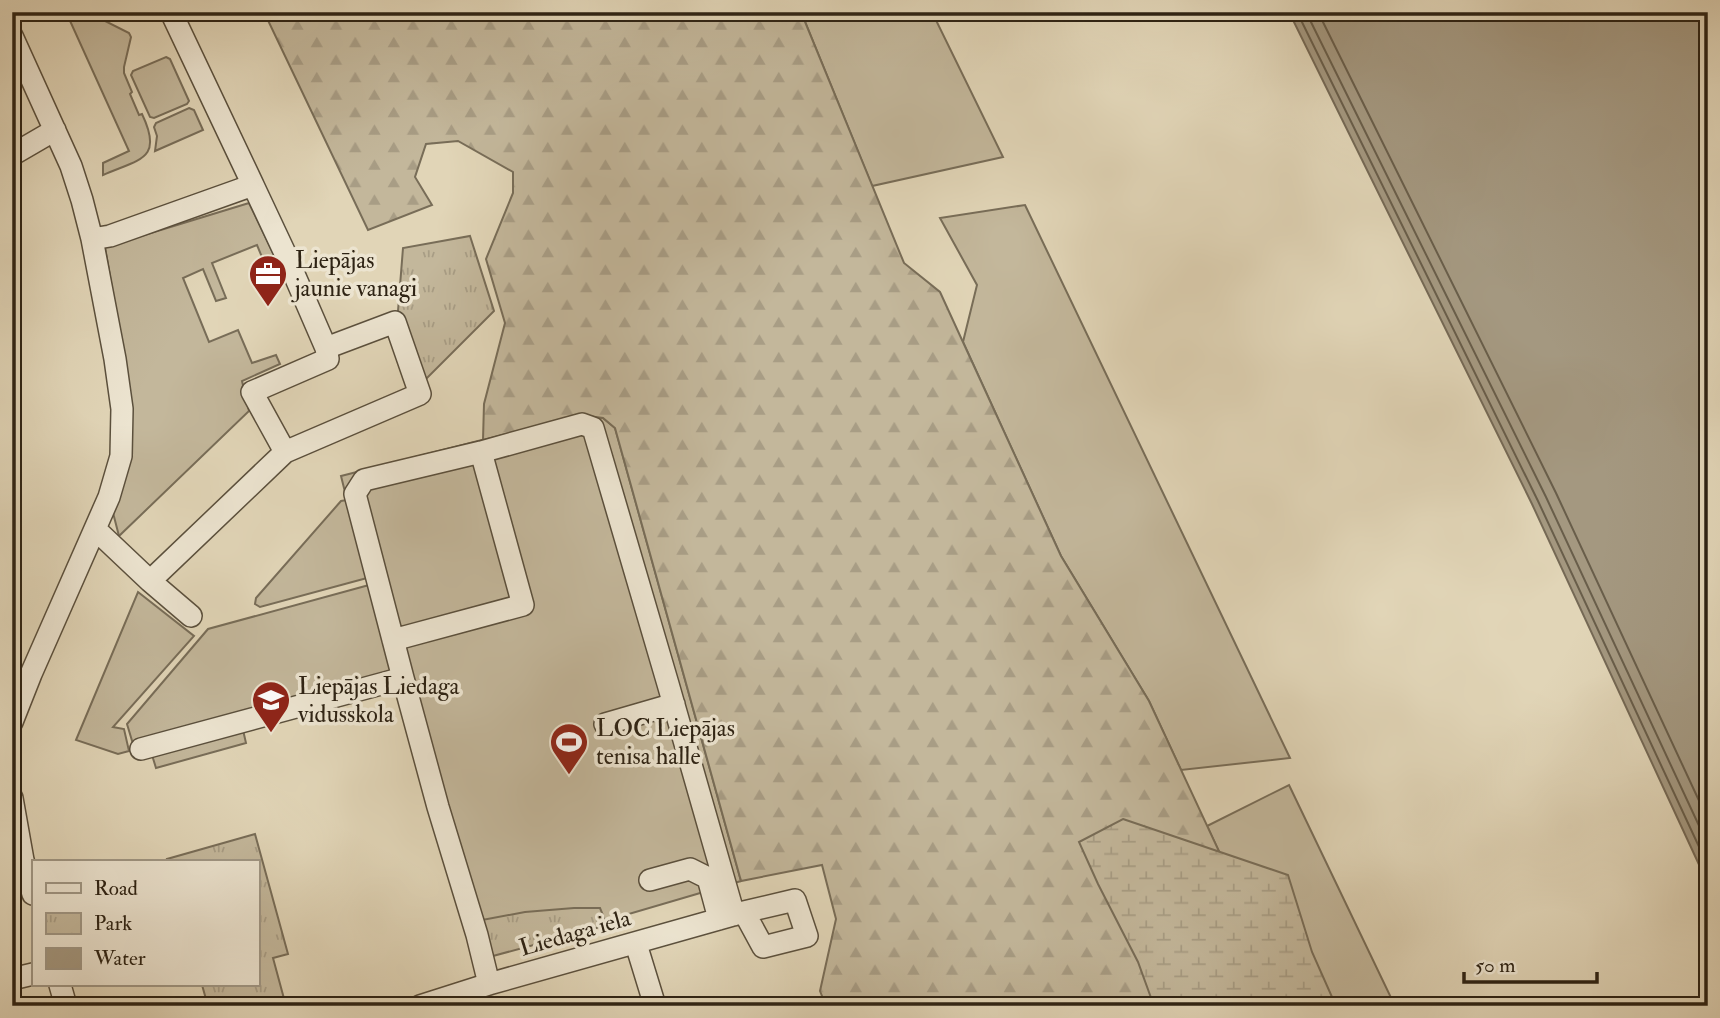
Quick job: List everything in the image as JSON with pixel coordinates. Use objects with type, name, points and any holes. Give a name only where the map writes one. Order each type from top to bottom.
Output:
[{"type":"street","points":[[171,12],[284,251],[326,348],[328,359],[252,392],[285,452]]},
{"type":"street","points":[[12,36],[71,166],[92,239],[122,409],[121,456],[109,496],[22,678],[12,722]]},
{"type":"street","points":[[12,155],[55,130]]},
{"type":"street","points":[[92,239],[110,236],[253,185]]},
{"type":"street","points":[[150,581],[285,452],[421,394],[396,322],[326,348]]},
{"type":"street","points":[[489,984],[438,807],[355,494],[364,480],[582,424],[593,428],[674,704],[732,915]]},
{"type":"street","points":[[393,640],[523,605],[481,452]]},
{"type":"street","points":[[95,529],[191,616]]},
{"type":"street","points":[[141,749],[403,678]]},
{"type":"street","points":[[605,724],[674,704]]},
{"type":"street","points":[[12,798],[18,861],[32,892]]},
{"type":"street","points":[[650,880],[690,869],[708,878],[732,915]]},
{"type":"street","name":"Liedaga iela","points":[[420,1006],[732,915]]},
{"type":"street","points":[[636,944],[655,1006]]},
{"type":"street","points":[[12,979],[32,974]]},
{"type":"street","points":[[60,986],[66,1006]]},
{"type":"green space","points":[[66,12],[96,12],[101,19],[129,33],[131,37],[124,73],[139,115],[142,114],[148,129],[149,149],[137,161],[103,175],[103,163],[129,151]]},
{"type":"green space","points":[[264,12],[801,12],[904,263],[940,292],[1061,556],[1149,701],[1291,1006],[826,1006],[820,991],[836,919],[822,865],[741,881],[615,428],[603,418],[580,415],[483,440],[484,404],[505,323],[486,259],[513,193],[513,172],[458,141],[426,144],[415,177],[432,205],[368,230]]},
{"type":"green space","points":[[801,12],[932,12],[1003,157],[872,186]]},
{"type":"green space","points":[[166,57],[170,59],[189,101],[154,118],[150,117],[131,75],[133,71]]},
{"type":"green space","points":[[189,108],[194,110],[203,130],[155,151],[156,123]]},
{"type":"green space","points":[[249,203],[275,257],[264,262],[257,245],[212,263],[226,298],[216,301],[203,269],[183,278],[209,342],[238,330],[252,363],[276,355],[280,364],[242,381],[249,411],[119,536],[111,505],[132,406],[105,247]]},
{"type":"green space","points":[[1025,205],[1290,758],[1181,770],[1149,701],[1061,556],[963,342],[977,285],[940,218]]},
{"type":"green space","points":[[470,236],[494,311],[424,381],[398,311],[403,248]]},
{"type":"green space","name":"LOC Liepājas tenisa halle","points":[[580,415],[603,418],[615,428],[741,881],[476,959],[396,672],[133,744],[127,724],[208,629],[369,585],[367,578],[260,607],[255,604],[256,598],[341,501],[347,500],[341,476]]},
{"type":"green space","points":[[138,592],[194,636],[113,727],[124,729],[129,751],[118,754],[76,740]]},
{"type":"green space","points":[[243,730],[246,743],[156,768],[152,755]]},
{"type":"green space","points":[[1289,785],[1395,1006],[1291,1006],[1207,826]]},
{"type":"green space","points":[[1123,819],[1288,875],[1312,952],[1336,1006],[1154,1006],[1138,962],[1079,842]]},
{"type":"green space","points":[[255,834],[288,954],[273,958],[286,1006],[208,1006],[202,986],[259,986],[259,860],[167,859]]},
{"type":"green space","points":[[600,908],[607,925],[493,956],[482,920],[525,912]]},
{"type":"water","points":[[1289,12],[1708,12],[1708,884],[1532,504]]},
{"type":"place","name":"Liepājas jaunie vanagi","points":[[268,308]]},
{"type":"place","name":"Liepājas Liedaga vidusskola","points":[[271,734]]},
{"type":"place","name":"LOC Liepājas tenisa halle","points":[[569,776]]}]
